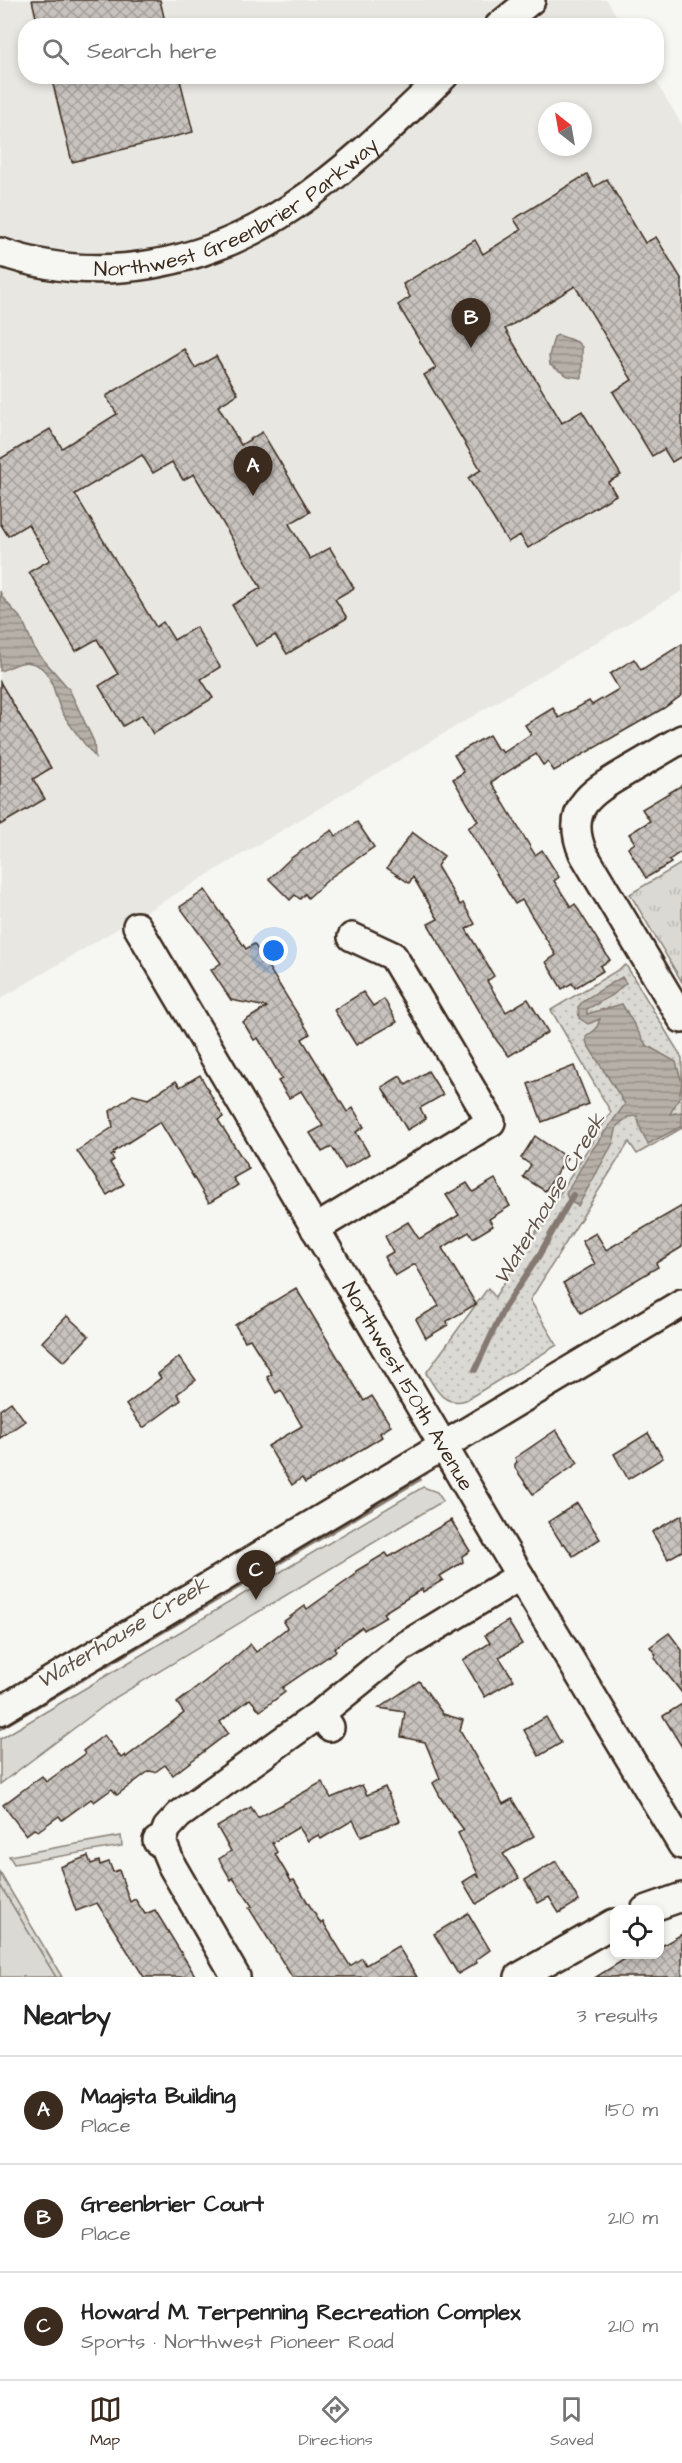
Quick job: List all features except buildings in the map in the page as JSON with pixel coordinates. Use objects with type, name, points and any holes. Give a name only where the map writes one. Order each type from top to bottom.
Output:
[{"type":"street","points":[[509,18],[531,0]]},
{"type":"street","name":"Northwest Greenbrier Parkway","points":[[0,252],[16,258],[64,267],[123,269],[175,261],[211,249],[292,207],[357,156],[435,84]]},
{"type":"street","points":[[682,739],[595,790],[581,808],[576,824],[577,838],[583,853],[682,1019]]},
{"type":"street","name":"Northwest 150th Avenue","points":[[136,926],[520,1576],[682,1845]]},
{"type":"street","points":[[315,1229],[491,1122],[393,956],[352,937]]},
{"type":"street","points":[[0,1711],[682,1303]]},
{"type":"street","points":[[237,1977],[159,1842],[167,1828],[179,1815],[325,1720],[401,1648],[520,1576]]},
{"type":"street","points":[[658,1905],[682,1896]]},
{"type":"street","points":[[519,1977],[610,1926]]},
{"type":"shaded area","points":[[0,0],[607,0],[618,18],[18,18],[18,84],[657,84],[682,125],[682,591],[0,999]]},
{"type":"shaded area","points":[[558,335],[577,342],[582,347],[582,378],[568,376],[550,365],[549,356],[554,337]]},
{"type":"shaded area","points":[[0,591],[2,597],[23,621],[35,650],[69,689],[94,742],[95,757],[62,712],[49,676],[44,670],[27,662],[0,671]]},
{"type":"shaded area","points":[[622,977],[626,983],[613,995],[587,1009],[587,1014],[622,1004],[646,1045],[676,1062],[682,1083],[679,1098],[670,1114],[682,1112],[682,1126],[648,1144],[637,1116],[628,1117],[617,1126],[613,1143],[578,1206],[569,1201],[566,1194],[587,1157],[625,1104],[587,1044],[586,1037],[596,1029],[600,1019],[588,1024],[579,1018],[578,1007],[584,1000]]},
{"type":"green space","points":[[682,863],[682,982],[630,894]]},
{"type":"green space","points":[[626,965],[682,1058],[682,1128],[637,1154],[629,1142],[530,1300],[557,1345],[466,1400],[458,1402],[446,1399],[437,1391],[426,1373],[488,1288],[495,1297],[611,1112],[551,1010]]},
{"type":"green space","points":[[423,1487],[437,1492],[443,1501],[113,1699],[0,1784],[0,1739]]},
{"type":"green space","points":[[121,1836],[122,1846],[14,1864],[9,1856]]},
{"type":"green space","points":[[0,1873],[62,1977],[22,1977],[0,1937]]},
{"type":"green space","points":[[0,1885],[56,1977],[0,1977]]},
{"type":"waterway","name":"Waterhouse Creek","points":[[475,1370],[504,1308],[537,1259],[573,1195]]},
{"type":"waterway","name":"Waterhouse Creek","points":[[0,1727],[418,1479]]},
{"type":"place","name":"Greenbrier Court","points":[[471,348]]},
{"type":"place","name":"Magista Building","points":[[253,496]]},
{"type":"place","name":"Howard M. Terpenning Recreation Complex","points":[[256,1600]]}]
